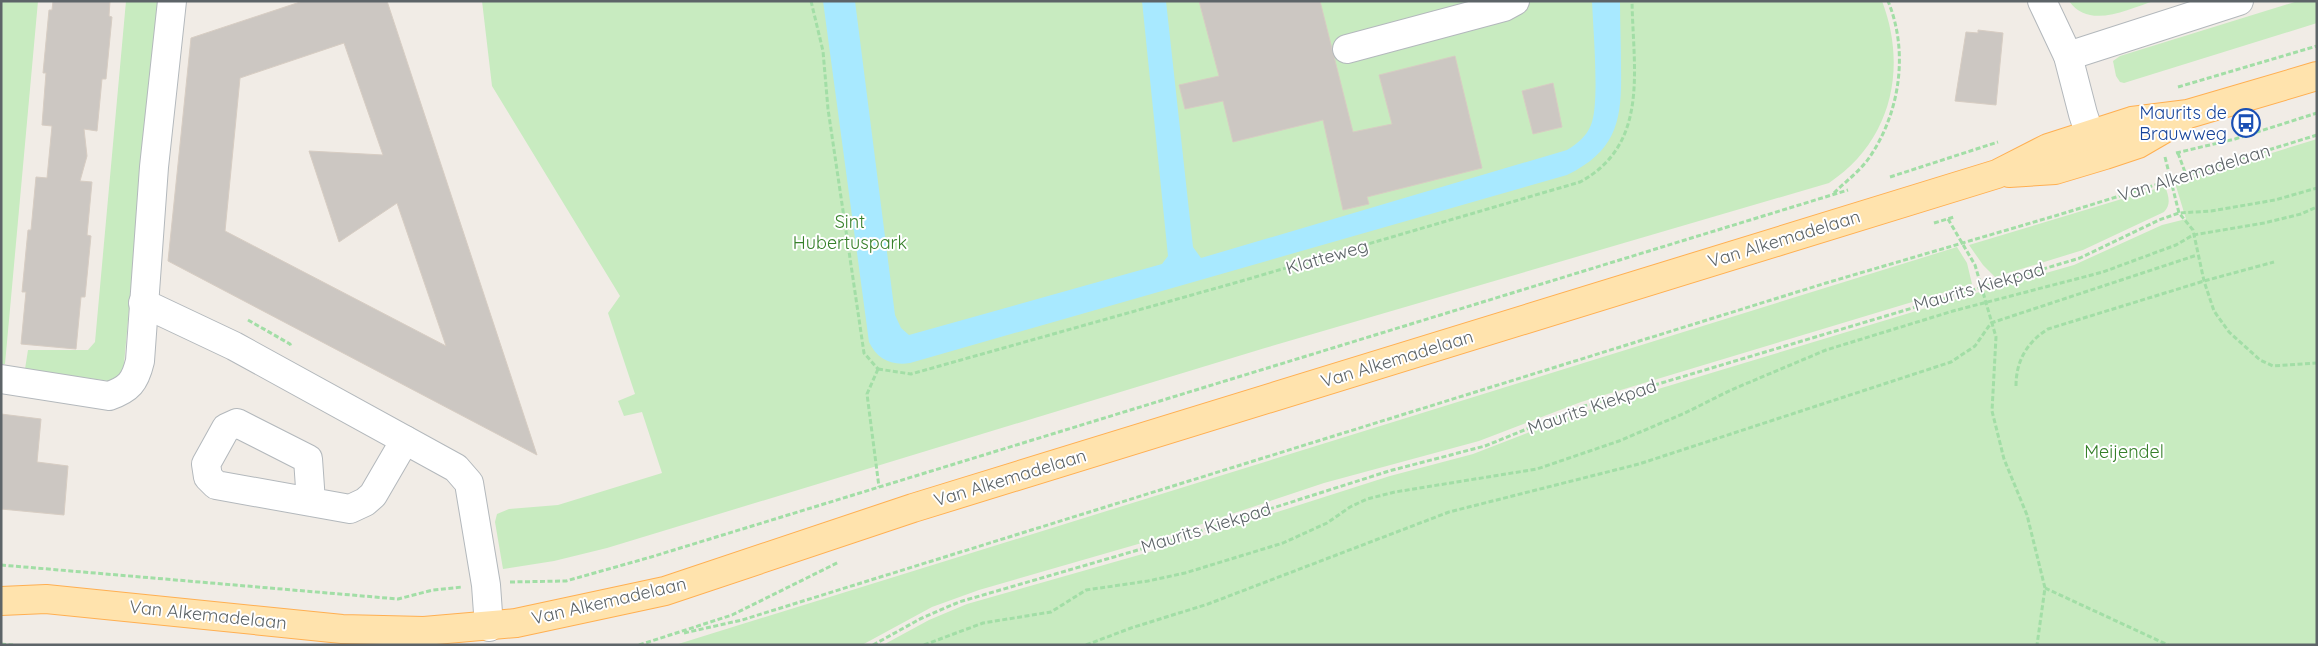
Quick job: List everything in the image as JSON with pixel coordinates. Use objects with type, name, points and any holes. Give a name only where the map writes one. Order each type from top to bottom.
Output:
[{"type":"main road","name":"Van Alkemadelaan","points":[[1,601],[46,599],[342,629],[424,631],[489,627],[557,615],[665,591],[923,505],[1997,174],[2048,148],[2132,121],[2188,114],[2317,76]]},
{"type":"main road","name":"Van Alkemadelaan","points":[[1997,174],[2054,170],[2105,155],[2138,144],[2188,114]]},
{"type":"street","points":[[1,379],[109,396],[124,390],[137,377],[140,361],[154,167],[172,1]]},
{"type":"street","points":[[1347,49],[1504,7],[1515,1]]},
{"type":"street","points":[[2042,1],[2068,56],[2090,135]]},
{"type":"street","points":[[2068,56],[2239,1]]},
{"type":"street","points":[[143,303],[234,346],[456,468],[469,483],[486,585],[489,627]]},
{"type":"street","points":[[311,502],[350,509],[365,502],[373,495],[405,440]]},
{"type":"path","points":[[811,1],[823,51],[828,108],[864,353],[878,370],[866,394],[879,487]]},
{"type":"path","name":"Klatteweg","points":[[878,370],[911,374],[1238,282],[1580,182],[1599,170],[1615,153],[1630,123],[1634,101],[1632,1]]},
{"type":"path","points":[[1833,194],[1869,159],[1890,119],[1899,81],[1900,51],[1894,16],[1888,1]]},
{"type":"path","points":[[2176,87],[2317,46]]},
{"type":"path","name":"Van Alkemadelaan","points":[[2156,157],[2235,139],[2317,113]]},
{"type":"path","name":"Van Alkemadelaan","points":[[664,637],[742,620],[1960,242],[2317,135]]},
{"type":"path","points":[[1884,179],[2007,139]]},
{"type":"path","points":[[2164,156],[2179,213],[2193,230],[2197,255],[2214,311],[2239,343],[2260,360],[2273,366],[2317,363]]},
{"type":"path","name":"Maurits Kiekpad","points":[[873,645],[920,619],[959,602],[1169,541],[1389,471],[1485,446],[1581,407],[2080,258],[2158,220],[2179,213],[2211,211],[2276,200],[2317,188]]},
{"type":"path","name":"Van Alkemadelaan","points":[[512,582],[566,581],[651,558],[1850,189]]},
{"type":"path","points":[[924,645],[983,623],[1051,612],[1086,590],[1148,581],[1185,573],[1284,543],[1327,523],[1350,507],[1367,499],[1395,492],[1537,469],[1618,441],[1826,350],[1953,310],[2103,272],[2176,245],[2193,235],[2264,223],[2301,214],[2317,207]]},
{"type":"path","points":[[1929,225],[1957,216]]},
{"type":"path","points":[[1948,219],[1975,265],[1996,337],[1992,411],[2004,459],[2027,515],[2044,588],[2037,645]]},
{"type":"path","points":[[1086,645],[1131,628],[1208,604],[1449,512],[1639,464],[1951,362],[1975,346],[1991,323],[2197,255]]},
{"type":"path","points":[[2016,386],[2016,371],[2022,356],[2037,336],[2048,329],[2204,281],[2274,262]]},
{"type":"path","name":"Van Alkemadelaan","points":[[640,645],[732,615],[848,558]]},
{"type":"path","name":"Van Alkemadelaan","points":[[1,565],[398,599],[433,590],[459,588]]},
{"type":"path","points":[[2044,588],[2168,645]]},
{"type":"path","points":[[1,644],[13,645]]},
{"type":"green space","points":[[1,1],[38,1],[5,364],[1,364]]},
{"type":"green space","points":[[126,1],[163,1],[149,90],[123,375],[116,382],[25,369],[28,350],[88,350],[95,342]]},
{"type":"green space","name":"Sint Hubertuspark","points":[[482,1],[1882,1],[1890,27],[1893,52],[1893,78],[1889,102],[1880,125],[1867,147],[1850,166],[1829,183],[1265,348],[607,548],[554,561],[503,569],[495,522],[497,514],[509,509],[558,505],[662,473],[642,412],[624,416],[618,401],[635,394],[608,313],[620,296],[492,86]]},
{"type":"green space","points":[[2069,1],[2154,1],[2121,12],[2098,16],[2077,10]]},
{"type":"green space","points":[[2298,1],[2317,1],[2317,23],[2124,83],[2120,82],[2116,76],[2113,61],[2120,56]]},
{"type":"green space","name":"Meijendel","points":[[2317,139],[2317,645],[883,645],[929,620],[967,604],[1174,545],[1390,476],[1473,454],[1582,412],[2074,265],[2162,225],[2186,219],[2175,183]]},
{"type":"green space","points":[[2165,186],[2169,203],[2164,212],[2083,250],[1995,277],[1983,265],[1969,245]]},
{"type":"green space","points":[[1957,247],[1967,263],[1972,284],[1581,402],[1479,441],[1324,483],[1166,536],[979,590],[932,607],[862,645],[675,645]]},
{"type":"water","points":[[823,1],[855,1],[895,315],[901,328],[909,335],[1162,264],[1168,256],[1142,1],[1166,1],[1193,247],[1201,258],[1571,148],[1587,133],[1594,115],[1596,84],[1592,1],[1620,1],[1621,86],[1618,117],[1614,131],[1607,144],[1597,155],[1567,175],[903,364],[891,362],[880,357],[869,342]]},
{"type":"building","points":[[53,1],[110,1],[109,16],[112,17],[106,79],[102,79],[97,131],[84,129],[87,156],[80,181],[92,182],[87,235],[91,236],[85,297],[81,297],[76,349],[21,344],[26,292],[22,292],[28,230],[31,230],[36,177],[47,178],[52,126],[42,125],[46,73],[43,73],[49,10],[52,10]]},
{"type":"building","points":[[303,1],[387,1],[537,455],[168,261],[191,38]],"holes":[[[344,43],[383,155],[309,151],[339,242],[397,203],[446,346],[225,231],[240,78]]]},
{"type":"building","points":[[1199,1],[1320,1],[1353,132],[1392,124],[1379,75],[1455,56],[1482,168],[1367,197],[1369,204],[1343,210],[1323,120],[1233,142],[1223,101],[1185,109],[1179,85],[1219,76]]},
{"type":"building","points":[[1978,30],[2003,33],[1996,105],[1955,101],[1966,32],[1978,33]]},
{"type":"building","points":[[1553,83],[1562,127],[1533,134],[1522,91]]},
{"type":"building","points":[[1,414],[41,419],[37,462],[68,466],[64,515],[1,509]]},
{"type":"place","name":"Maurits de Brauwweg","points":[[2246,123]]}]
